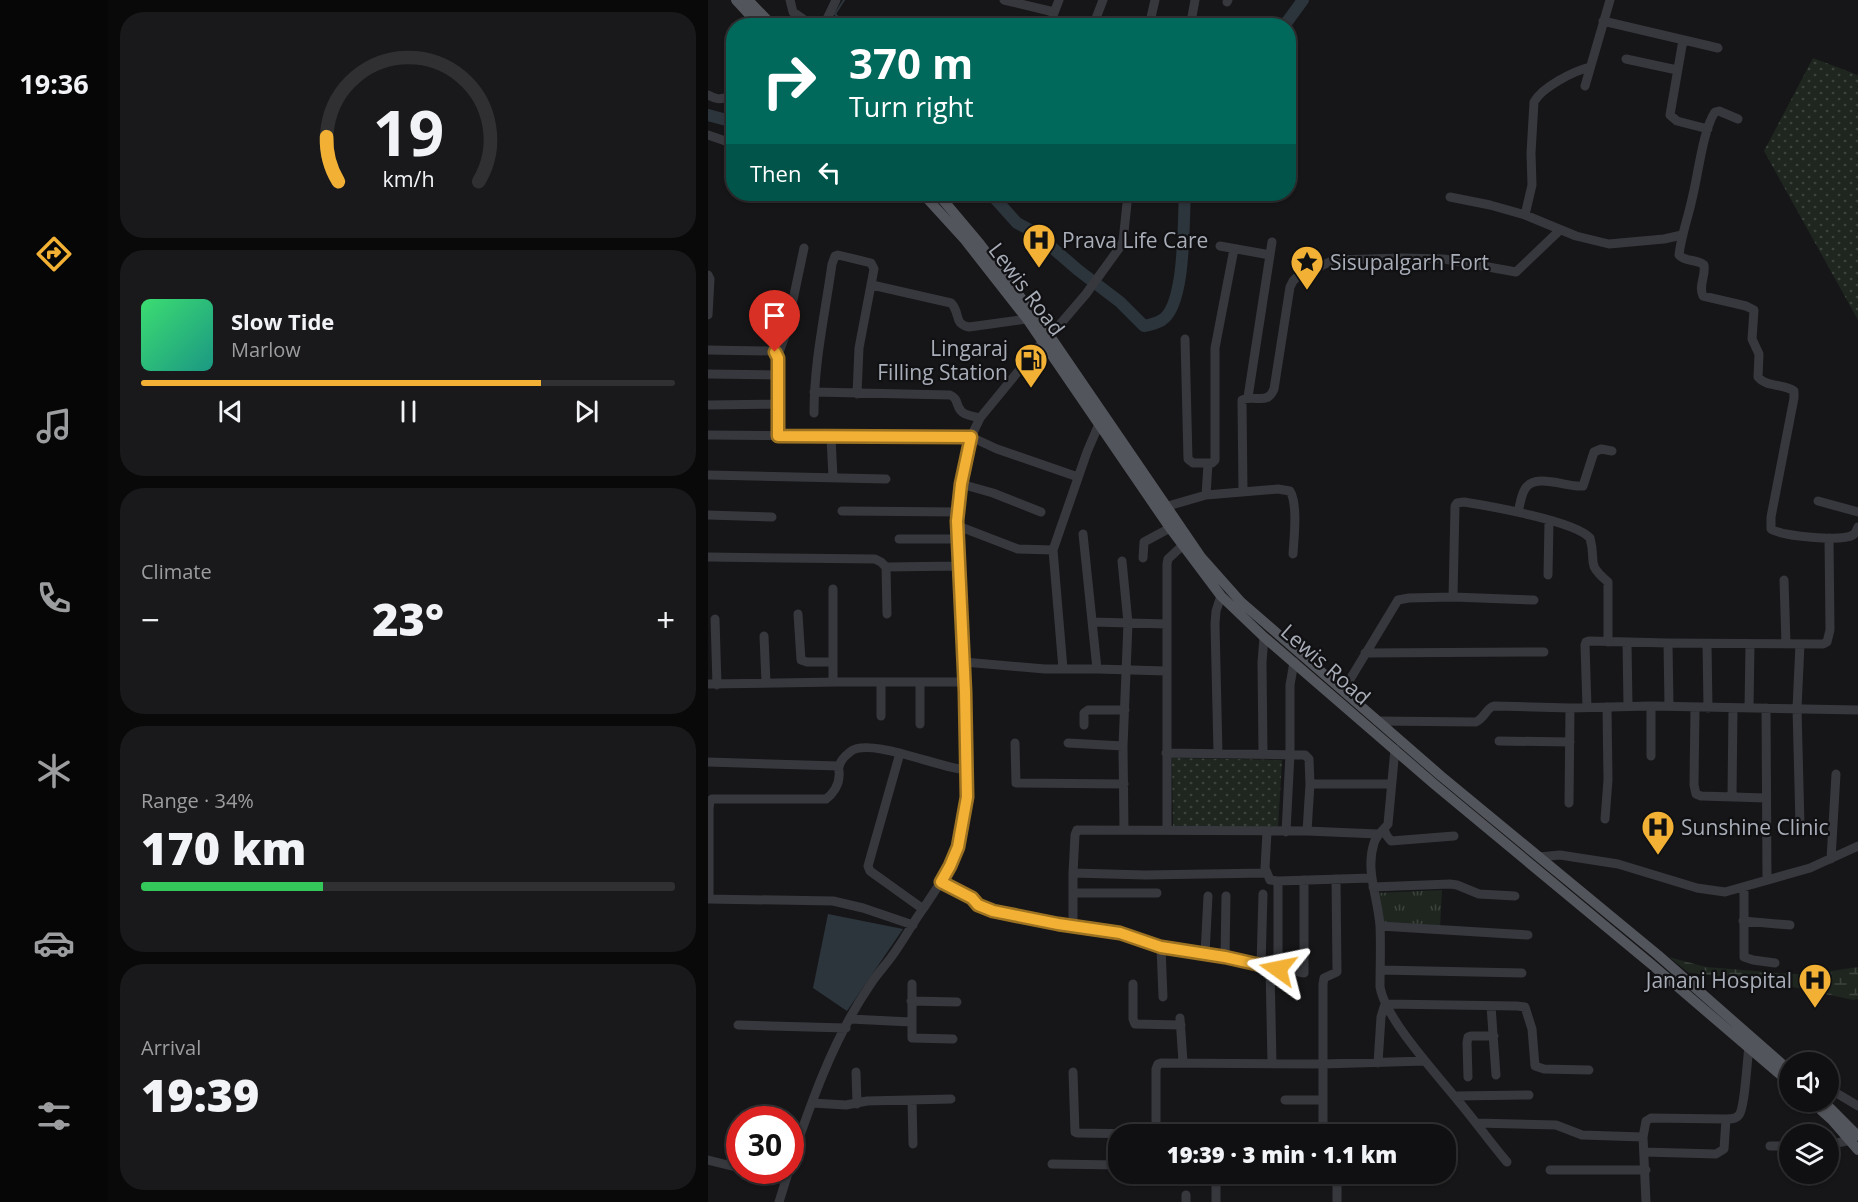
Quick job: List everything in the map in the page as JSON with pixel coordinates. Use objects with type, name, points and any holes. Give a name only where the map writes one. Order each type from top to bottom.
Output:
[{"type":"main road","points":[[736,0],[755,18]]},
{"type":"main road","points":[[748,0],[757,18]]},
{"type":"main road","name":"Lewis Road","points":[[930,201],[966,240],[1027,319],[1046,338]]},
{"type":"main road","name":"Lewis Road","points":[[944,201],[980,244],[1078,384],[1168,506],[1211,570],[1240,602],[1377,721],[1438,780],[1655,960],[1686,980],[1779,1060]]},
{"type":"main road","name":"Lewis Road","points":[[1078,384],[1100,424],[1170,528],[1221,596],[1264,637],[1395,749],[1539,857],[1569,889]]},
{"type":"main road","name":"Lewis Road","points":[[1655,960],[1677,987],[1779,1073]]},
{"type":"main road","points":[[1823,1112],[1854,1138]]},
{"type":"main road","points":[[1832,1112],[1854,1138],[1858,1150]]},
{"type":"street","points":[[790,0],[793,12],[802,18]]},
{"type":"street","points":[[827,18],[836,0]]},
{"type":"street","points":[[1004,0],[1054,12]]},
{"type":"street","points":[[1052,18],[1059,0]]},
{"type":"street","points":[[1096,18],[1103,0]]},
{"type":"street","points":[[1151,18],[1155,0]]},
{"type":"street","points":[[1192,18],[1195,0]]},
{"type":"street","points":[[1585,86],[1610,0]]},
{"type":"street","points":[[1603,21],[1718,48]]},
{"type":"street","points":[[1683,40],[1670,115],[1677,121],[1708,129]]},
{"type":"street","points":[[1626,59],[1677,70]]},
{"type":"street","points":[[1525,215],[1532,185],[1534,102],[1537,97],[1572,73],[1590,67]]},
{"type":"street","points":[[708,95],[714,99],[726,98]]},
{"type":"street","points":[[1738,119],[1719,111],[1715,112],[1708,129],[1682,235],[1680,257],[1700,262],[1705,268],[1700,289],[1703,296],[1754,310],[1752,339],[1759,354],[1760,381],[1788,387],[1794,391],[1771,517],[1771,529],[1789,534],[1829,538],[1850,537],[1858,527]]},
{"type":"street","points":[[708,135],[726,141]]},
{"type":"street","points":[[1450,197],[1525,215],[1560,230],[1609,244],[1682,235]]},
{"type":"street","points":[[804,1125],[848,1024],[870,985],[941,882],[958,847],[967,797],[968,770],[958,512],[961,484],[971,437],[980,418],[1108,266],[1123,241],[1127,201]]},
{"type":"street","points":[[1243,491],[1242,399],[1248,397],[1265,399],[1272,394],[1290,287],[1297,276],[1334,260],[1392,258],[1444,259],[1516,272],[1560,230]]},
{"type":"street","points":[[1248,397],[1272,242]]},
{"type":"street","points":[[1220,246],[1270,255]]},
{"type":"street","points":[[778,436],[778,354],[786,333],[804,248]]},
{"type":"street","points":[[1185,339],[1187,455],[1190,462],[1208,464],[1214,462],[1215,456],[1215,348],[1234,249]]},
{"type":"street","points":[[814,413],[818,350],[834,256],[838,255],[871,263],[874,269],[859,348],[857,394]]},
{"type":"street","points":[[708,275],[710,279],[708,315]]},
{"type":"street","points":[[872,285],[951,303],[962,326],[1027,319]]},
{"type":"street","points":[[708,350],[771,351],[778,354]]},
{"type":"street","points":[[708,374],[778,375]]},
{"type":"street","points":[[814,392],[950,395],[957,400],[960,410],[965,414],[980,418]]},
{"type":"street","points":[[708,405],[778,404]]},
{"type":"street","points":[[1063,669],[1053,550],[1087,452],[1100,424]]},
{"type":"street","points":[[708,435],[971,437],[1078,477]]},
{"type":"street","points":[[831,437],[833,478]]},
{"type":"street","points":[[1518,512],[1525,489],[1529,485],[1539,480],[1583,486],[1593,452],[1601,449],[1612,451]]},
{"type":"street","points":[[1206,495],[1208,464]]},
{"type":"street","points":[[708,475],[886,479]]},
{"type":"street","points":[[961,484],[1041,512]]},
{"type":"street","points":[[1168,506],[1206,495],[1278,489],[1290,491],[1294,504],[1293,554]]},
{"type":"street","points":[[1818,501],[1858,512]]},
{"type":"street","points":[[1453,597],[1455,506],[1464,502],[1518,512],[1579,531],[1590,538],[1595,571],[1608,582],[1608,642]]},
{"type":"street","points":[[842,511],[958,512]]},
{"type":"street","points":[[708,515],[772,517]]},
{"type":"street","points":[[1548,575],[1550,522]]},
{"type":"street","points":[[958,526],[1018,549],[1053,550]]},
{"type":"street","points":[[1143,558],[1144,542],[1170,528]]},
{"type":"street","points":[[1083,534],[1097,669]]},
{"type":"street","points":[[1587,707],[1586,642],[1589,640],[1707,644],[1823,644],[1827,642],[1829,638],[1829,538]]},
{"type":"street","points":[[899,539],[958,539]]},
{"type":"street","points":[[1167,830],[1167,564],[1168,559],[1183,545]]},
{"type":"street","points":[[708,557],[868,559],[881,562],[886,567],[886,614]]},
{"type":"street","points":[[1122,561],[1128,623],[1123,746],[1124,829]]},
{"type":"street","points":[[886,567],[959,566]]},
{"type":"street","points":[[1784,580],[1786,644]]},
{"type":"street","points":[[833,589],[833,682]]},
{"type":"street","points":[[1218,753],[1215,624],[1221,596]]},
{"type":"street","points":[[1343,691],[1398,600],[1453,597],[1534,600]]},
{"type":"street","points":[[798,614],[801,660],[833,662]]},
{"type":"street","points":[[715,619],[712,685],[964,682]]},
{"type":"street","points":[[1092,622],[1167,624]]},
{"type":"street","points":[[764,636],[766,683]]},
{"type":"street","points":[[1263,754],[1264,637]]},
{"type":"street","points":[[1627,643],[1628,706]]},
{"type":"street","points":[[1668,643],[1669,706]]},
{"type":"street","points":[[1707,644],[1708,708]]},
{"type":"street","points":[[1749,708],[1750,644]]},
{"type":"street","points":[[1800,644],[1797,708],[1800,826]]},
{"type":"street","points":[[1365,654],[1544,652]]},
{"type":"street","points":[[964,662],[1045,669],[1166,671]]},
{"type":"street","points":[[1287,832],[1290,685],[1294,662]]},
{"type":"street","points":[[881,682],[881,716]]},
{"type":"street","points":[[920,683],[920,724]]},
{"type":"street","points":[[1377,721],[1476,722],[1494,706],[1570,708],[1669,706],[1858,710]]},
{"type":"street","points":[[1651,706],[1651,756]]},
{"type":"street","points":[[1605,819],[1608,780],[1607,707]]},
{"type":"street","points":[[1569,803],[1570,708]]},
{"type":"street","points":[[1695,708],[1694,791],[1696,794],[1766,798]]},
{"type":"street","points":[[1732,796],[1733,708]]},
{"type":"street","points":[[1766,708],[1767,880]]},
{"type":"street","points":[[1084,726],[1084,713],[1088,710],[1125,710]]},
{"type":"street","points":[[1499,741],[1570,742]]},
{"type":"street","points":[[1015,743],[1016,783],[1124,784]]},
{"type":"street","points":[[1068,743],[1123,746]]},
{"type":"street","points":[[912,925],[864,908],[833,901],[708,899],[710,801],[722,797],[826,799],[837,786],[840,778],[839,766],[847,754],[861,747],[900,753],[968,770]]},
{"type":"street","points":[[1395,749],[1388,824],[1372,850],[1372,882],[1376,893],[1380,926],[1380,987],[1385,1004],[1425,1061],[1507,1162]]},
{"type":"street","points":[[900,753],[868,866],[870,871],[923,909]]},
{"type":"street","points":[[1166,753],[1300,754],[1309,759],[1307,831]]},
{"type":"street","points":[[708,762],[839,766]]},
{"type":"street","points":[[1832,859],[1836,774]]},
{"type":"street","points":[[1310,784],[1391,784]]},
{"type":"street","points":[[1073,927],[1073,873],[1077,830],[1381,832],[1392,841],[1455,836]]},
{"type":"street","points":[[1267,832],[1266,873],[1270,880],[1336,879],[1450,884],[1479,894],[1515,896]]},
{"type":"street","points":[[1539,857],[1560,855],[1618,864],[1696,888],[1725,892],[1810,868],[1858,846]]},
{"type":"street","points":[[1073,873],[1145,875],[1266,873]]},
{"type":"street","points":[[1323,1124],[1323,981],[1324,978],[1336,974],[1337,968],[1336,879]]},
{"type":"street","points":[[941,882],[972,898],[978,905],[993,911],[1073,927],[1120,933],[1161,947],[1225,957],[1304,974],[1304,880]]},
{"type":"street","points":[[1270,967],[1278,881]]},
{"type":"street","points":[[1744,887],[1744,957],[1775,963]]},
{"type":"street","points":[[1073,893],[1157,893]]},
{"type":"street","points":[[1263,894],[1270,967],[1272,1063]]},
{"type":"street","points":[[1205,954],[1208,896]]},
{"type":"street","points":[[1225,957],[1226,896]]},
{"type":"street","points":[[1743,921],[1790,925]]},
{"type":"street","points":[[1380,926],[1528,935]]},
{"type":"street","points":[[1161,947],[1162,997]]},
{"type":"street","points":[[1380,970],[1522,973]]},
{"type":"street","points":[[912,984],[911,1035],[914,1039],[954,1039]]},
{"type":"street","points":[[1133,984],[1135,1024],[1180,1021],[1183,1062]]},
{"type":"street","points":[[911,1001],[957,1002]]},
{"type":"street","points":[[1378,1063],[1381,1017],[1385,1004]]},
{"type":"street","points":[[1385,1004],[1525,1007],[1533,1029],[1534,1062],[1538,1068],[1589,1070]]},
{"type":"street","points":[[1491,1006],[1496,1075]]},
{"type":"street","points":[[738,1025],[911,1022]]},
{"type":"street","points":[[1468,1077],[1468,1037],[1494,1036]]},
{"type":"street","points":[[1646,1202],[1643,1137],[1646,1121],[1651,1118],[1735,1118],[1742,1111],[1749,1047]]},
{"type":"street","points":[[1073,1072],[1075,1132],[1144,1134],[1152,1132],[1156,1126],[1157,1066],[1161,1063],[1323,1064],[1425,1061]]},
{"type":"street","points":[[856,1072],[857,1104]]},
{"type":"street","points":[[1454,1096],[1529,1095]]},
{"type":"street","points":[[1839,1095],[1858,1106]]},
{"type":"street","points":[[812,1103],[846,1105],[867,1101],[951,1099]]},
{"type":"street","points":[[912,1100],[913,1144]]},
{"type":"street","points":[[1285,1100],[1323,1100]]},
{"type":"street","points":[[1644,1152],[1716,1154],[1721,1152],[1724,1149],[1726,1119]]},
{"type":"street","points":[[1477,1123],[1556,1125],[1582,1135],[1643,1137]]},
{"type":"street","points":[[1839,1142],[1854,1138]]},
{"type":"street","points":[[1770,1146],[1779,1146]]},
{"type":"street","points":[[708,1160],[726,1164]]},
{"type":"street","points":[[1052,1164],[1108,1166]]},
{"type":"street","points":[[1550,1170],[1646,1170]]},
{"type":"street","points":[[779,1202],[784,1184]]},
{"type":"street","points":[[1216,1184],[1216,1202]]},
{"type":"street","points":[[1337,1184],[1338,1202]]},
{"type":"green space","points":[[1813,58],[1858,75],[1858,320],[1764,151]]},
{"type":"green space","points":[[1172,758],[1282,760],[1278,828],[1173,827]]},
{"type":"green space","points":[[1442,890],[1440,928],[1382,926],[1377,893]]},
{"type":"green space","points":[[1669,957],[1706,967],[1804,975],[1858,967],[1858,999],[1853,1000],[1760,980],[1689,973]]},
{"type":"shaded area","points":[[828,914],[903,929],[847,1011],[813,988]]},
{"type":"waterway","points":[[839,18],[835,14],[844,0]]},
{"type":"waterway","points":[[1290,18],[1303,0]]},
{"type":"waterway","points":[[708,115],[726,120]]},
{"type":"waterway","points":[[997,201],[1017,223],[1034,232],[1120,302],[1144,326],[1162,320],[1170,311],[1175,298],[1182,262],[1185,201]]},
{"type":"place","name":"Prava Life Care","points":[[1039,269]]},
{"type":"place","name":"Sisupalgarh Fort","points":[[1307,291]]},
{"type":"place","name":"Lingaraj Filling Station","points":[[1031,389]]},
{"type":"place","name":"Sunshine Clinic","points":[[1658,856]]},
{"type":"place","name":"Janani Hospital","points":[[1815,1009]]},
{"type":"route","points":[[775,352],[778,354],[778,436],[971,437],[961,484],[957,521],[968,770],[967,797],[958,847],[941,882],[972,898],[978,905],[993,911],[1120,933],[1161,947],[1225,957],[1278,969]]}]
